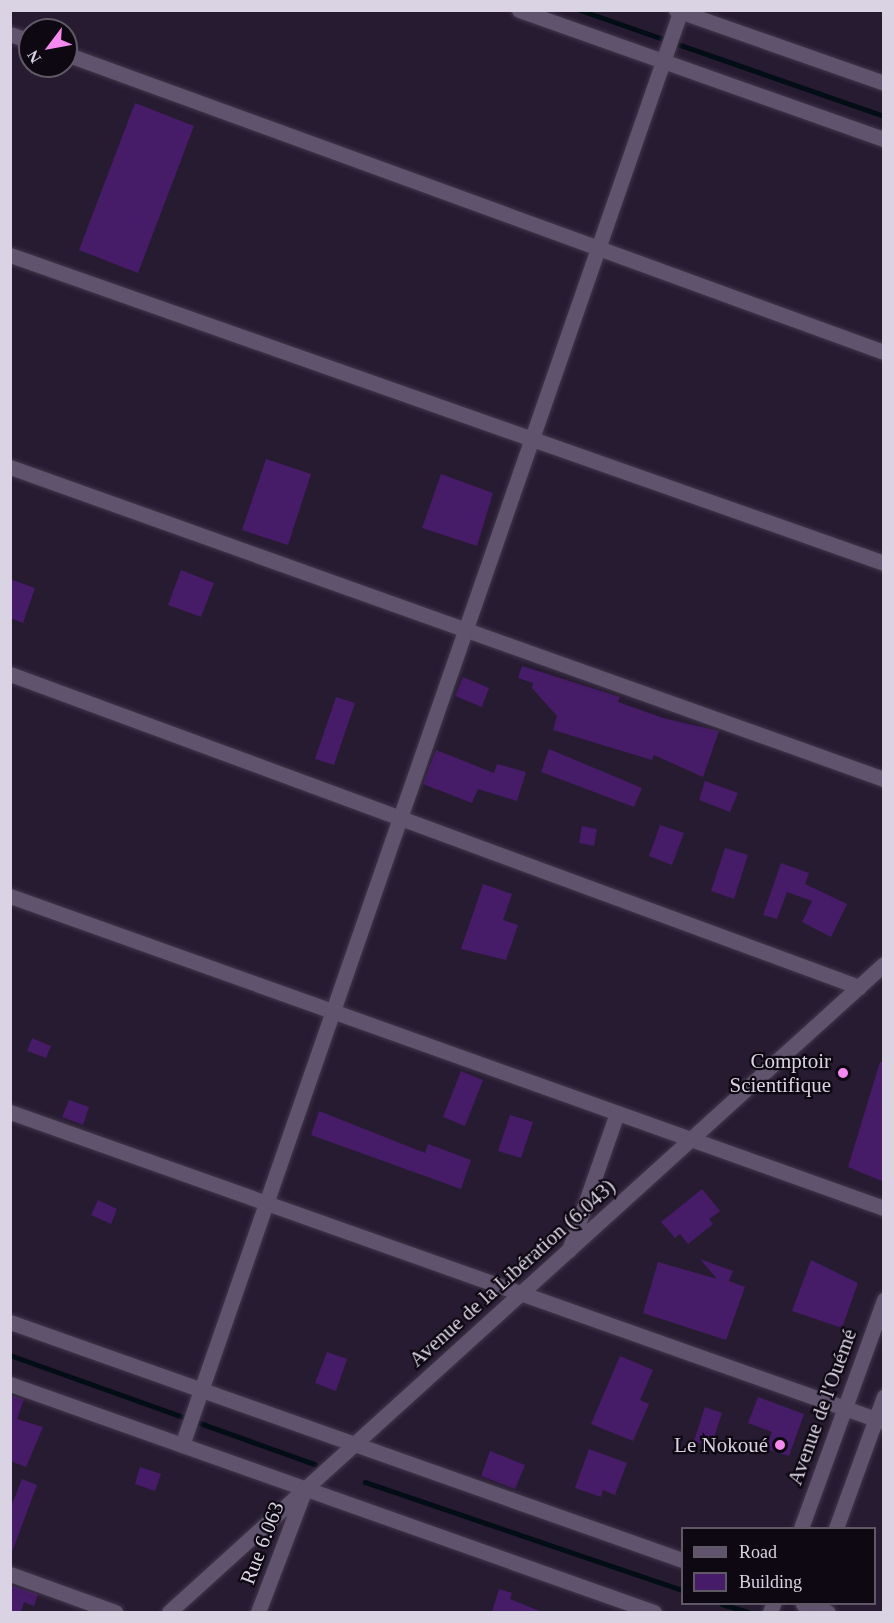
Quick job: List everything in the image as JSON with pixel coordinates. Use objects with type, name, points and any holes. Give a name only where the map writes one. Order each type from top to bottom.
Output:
[{"type":"street","points":[[519,10],[665,57],[884,139]]},
{"type":"street","points":[[182,1445],[679,13],[884,83]]},
{"type":"street","points":[[78,58],[884,352]]},
{"type":"street","points":[[10,255],[531,442],[884,563]]},
{"type":"street","points":[[10,467],[884,779]]},
{"type":"street","points":[[10,674],[859,987]]},
{"type":"street","points":[[10,896],[884,1208]]},
{"type":"street","name":"Avenue de la Libération (6.043)","points":[[169,1612],[884,964]]},
{"type":"street","points":[[10,1112],[879,1420]]},
{"type":"street","points":[[569,1250],[617,1113]]},
{"type":"street","name":"Avenue de l'Ouémé","points":[[801,1527],[884,1300]]},
{"type":"street","points":[[10,1322],[357,1442],[681,1560]]},
{"type":"street","points":[[10,1384],[654,1612]]},
{"type":"street","points":[[836,1527],[879,1420],[884,1396]]},
{"type":"street","name":"Rue 6.063","points":[[258,1612],[305,1489]]},
{"type":"street","points":[[10,1574],[115,1612]]},
{"type":"street","points":[[806,1606],[828,1612]]},
{"type":"building","points":[[135,103],[194,126],[138,273],[79,250]]},
{"type":"building","points":[[266,459],[311,474],[288,545],[242,530]]},
{"type":"building","points":[[441,474],[493,493],[477,546],[422,528]]},
{"type":"building","points":[[181,570],[214,583],[201,617],[168,605]]},
{"type":"building","points":[[10,579],[35,588],[23,623],[10,618]]},
{"type":"building","points":[[522,666],[620,697],[618,702],[663,718],[719,731],[703,777],[654,755],[652,760],[553,730],[557,716],[532,688],[533,683],[518,678]]},
{"type":"building","points":[[463,677],[489,688],[482,707],[455,696]]},
{"type":"building","points":[[336,697],[355,703],[334,765],[315,759]]},
{"type":"building","points":[[549,749],[642,788],[634,807],[541,772]]},
{"type":"building","points":[[436,750],[494,773],[497,764],[526,772],[517,801],[478,789],[472,803],[423,784]]},
{"type":"building","points":[[705,781],[738,793],[730,812],[699,800]]},
{"type":"building","points":[[660,825],[684,833],[672,865],[649,856]]},
{"type":"building","points":[[582,826],[597,829],[594,846],[579,843]]},
{"type":"building","points":[[725,848],[748,855],[734,899],[711,891]]},
{"type":"building","points":[[781,863],[809,873],[805,884],[847,904],[831,937],[802,922],[812,901],[787,892],[777,919],[763,915]]},
{"type":"building","points":[[483,884],[512,894],[503,920],[518,925],[506,960],[461,949]]},
{"type":"building","points":[[32,1038],[51,1046],[46,1058],[27,1051]]},
{"type":"building","points":[[880,1062],[884,1062],[884,1182],[848,1167]]},
{"type":"building","points":[[461,1071],[483,1080],[465,1126],[443,1117]]},
{"type":"building","points":[[69,1100],[89,1107],[83,1125],[62,1117]]},
{"type":"building","points":[[319,1111],[425,1153],[428,1144],[471,1160],[461,1189],[311,1135]]},
{"type":"building","points":[[510,1115],[533,1122],[521,1158],[498,1151]]},
{"type":"building","points":[[702,1189],[720,1211],[709,1219],[713,1224],[688,1244],[680,1234],[675,1238],[661,1222]]},
{"type":"building","points":[[98,1200],[117,1209],[111,1224],[91,1215]]},
{"type":"building","points":[[700,1259],[733,1271],[729,1281],[745,1287],[726,1340],[643,1313],[658,1262],[717,1279]]},
{"type":"building","points":[[811,1260],[858,1283],[842,1328],[792,1311]]},
{"type":"building","points":[[327,1352],[347,1359],[336,1391],[315,1383]]},
{"type":"building","points":[[620,1356],[653,1370],[640,1400],[649,1404],[633,1441],[591,1424]]},
{"type":"building","points":[[10,1395],[24,1399],[17,1419],[43,1427],[26,1467],[10,1461]]},
{"type":"building","points":[[758,1397],[804,1414],[789,1456],[766,1449],[772,1432],[748,1423]]},
{"type":"building","points":[[705,1407],[722,1413],[711,1447],[694,1441]]},
{"type":"building","points":[[589,1449],[627,1463],[615,1495],[603,1490],[601,1497],[575,1488]]},
{"type":"building","points":[[490,1451],[525,1465],[515,1489],[481,1476]]},
{"type":"building","points":[[140,1467],[161,1474],[155,1491],[135,1484]]},
{"type":"building","points":[[22,1479],[37,1485],[12,1552],[10,1509]]},
{"type":"building","points":[[10,1585],[38,1594],[34,1606],[24,1602],[21,1612],[10,1612]]},
{"type":"building","points":[[499,1589],[512,1593],[510,1599],[542,1612],[492,1612]]},
{"type":"waterway","points":[[580,10],[884,116]]},
{"type":"waterway","points":[[10,1355],[315,1464]]},
{"type":"waterway","points":[[365,1482],[681,1590]]},
{"type":"waterway","points":[[725,1605],[749,1612]]},
{"type":"place","name":"Comptoir Scientifique","points":[[843,1073]]},
{"type":"place","name":"Le Nokoué","points":[[780,1445]]}]
